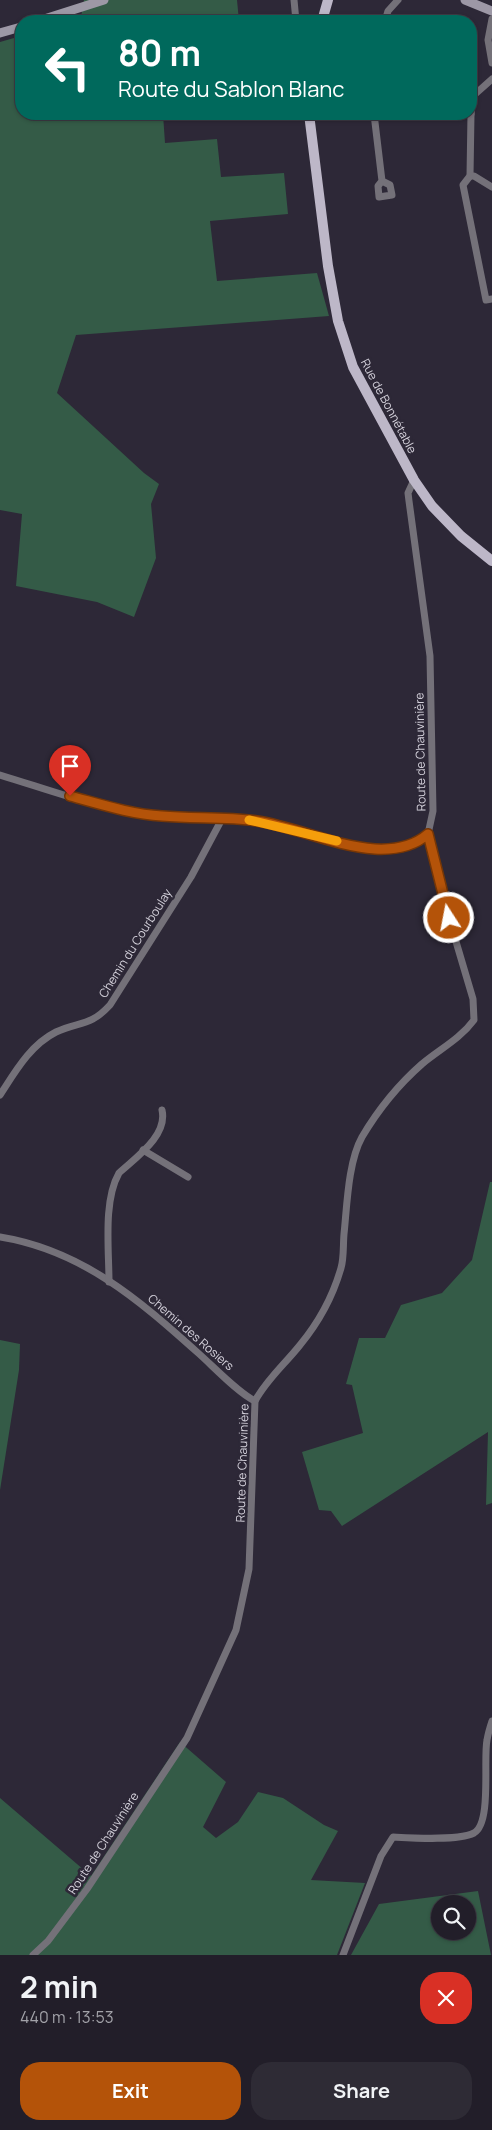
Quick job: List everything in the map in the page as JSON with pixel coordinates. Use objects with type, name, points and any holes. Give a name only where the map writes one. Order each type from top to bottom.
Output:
[{"type":"main road","points":[[317,15],[320,0]]},
{"type":"main road","points":[[324,15],[328,0]]},
{"type":"main road","name":"Rue de Bonnétable","points":[[310,120],[328,266],[338,321],[353,367],[414,480],[447,523],[492,561]]},
{"type":"street","points":[[57,15],[104,0]]},
{"type":"street","points":[[294,0],[295,15]]},
{"type":"street","points":[[387,15],[388,10],[398,0]]},
{"type":"street","points":[[465,0],[492,11]]},
{"type":"street","points":[[492,19],[488,40],[492,63]]},
{"type":"street","points":[[0,33],[15,29]]},
{"type":"street","points":[[477,93],[492,79]]},
{"type":"street","points":[[375,120],[382,181]]},
{"type":"street","points":[[471,120],[470,176],[464,181],[464,192],[489,299]]},
{"type":"street","points":[[470,176],[474,176],[492,187]]},
{"type":"street","name":"Route de Chauvinière","points":[[33,1955],[59,1927],[87,1889],[187,1738],[236,1630],[249,1569],[255,1401],[264,1385],[300,1346],[317,1322],[332,1294],[342,1266],[353,1162],[361,1140],[376,1115],[400,1085],[423,1063],[467,1029],[474,1020],[472,999],[428,834],[433,812],[430,656],[408,502],[408,493],[414,480]]},
{"type":"street","points":[[0,775],[123,811],[162,816],[222,817],[258,821],[375,849],[398,848],[422,840],[428,834]]},
{"type":"street","name":"Chemin du Courboulay","points":[[0,1095],[23,1060],[42,1041],[57,1031],[94,1020],[110,1005],[191,877],[222,817]]},
{"type":"street","points":[[109,1282],[109,1227],[114,1182],[119,1173],[160,1130],[163,1117],[162,1110]]},
{"type":"street","points":[[143,1150],[188,1177]]},
{"type":"street","name":"Chemin des Rosiers","points":[[0,1237],[41,1246],[68,1256],[148,1307],[255,1401]]},
{"type":"street","points":[[344,1955],[381,1856],[393,1837],[453,1837],[475,1833],[483,1823],[487,1781],[486,1741],[492,1721]]},
{"type":"green space","points":[[84,0],[237,0],[238,15],[81,15]]},
{"type":"green space","points":[[15,38],[15,120],[163,120],[165,143],[217,139],[221,177],[284,173],[288,214],[210,221],[217,281],[317,273],[329,316],[76,335],[57,393],[144,473],[159,484],[151,504],[156,558],[134,617],[97,602],[16,586],[22,514],[0,510],[0,42]]},
{"type":"green space","points":[[490,1182],[492,1182],[492,1503],[486,1505],[488,1432],[342,1526],[331,1511],[319,1510],[302,1452],[363,1433],[352,1385],[346,1384],[359,1338],[385,1338],[401,1305],[442,1293],[472,1260]]},
{"type":"green space","points":[[0,1340],[20,1344],[19,1370],[0,1490]]},
{"type":"green space","points":[[180,1742],[226,1782],[203,1827],[216,1838],[238,1822],[258,1792],[283,1798],[324,1825],[338,1831],[311,1880],[365,1883],[337,1955],[0,1955],[0,1798],[91,1876]]},
{"type":"green space","points":[[478,1891],[491,1955],[351,1955],[379,1904],[431,1897],[431,1940],[476,1940],[476,1895],[448,1895]]},
{"type":"slow traffic","points":[[249,820],[337,841]]},
{"type":"route","points":[[70,796],[123,811],[162,816],[206,816],[258,821],[375,849],[398,848],[411,845],[422,840],[428,834],[432,840],[449,918]]}]
